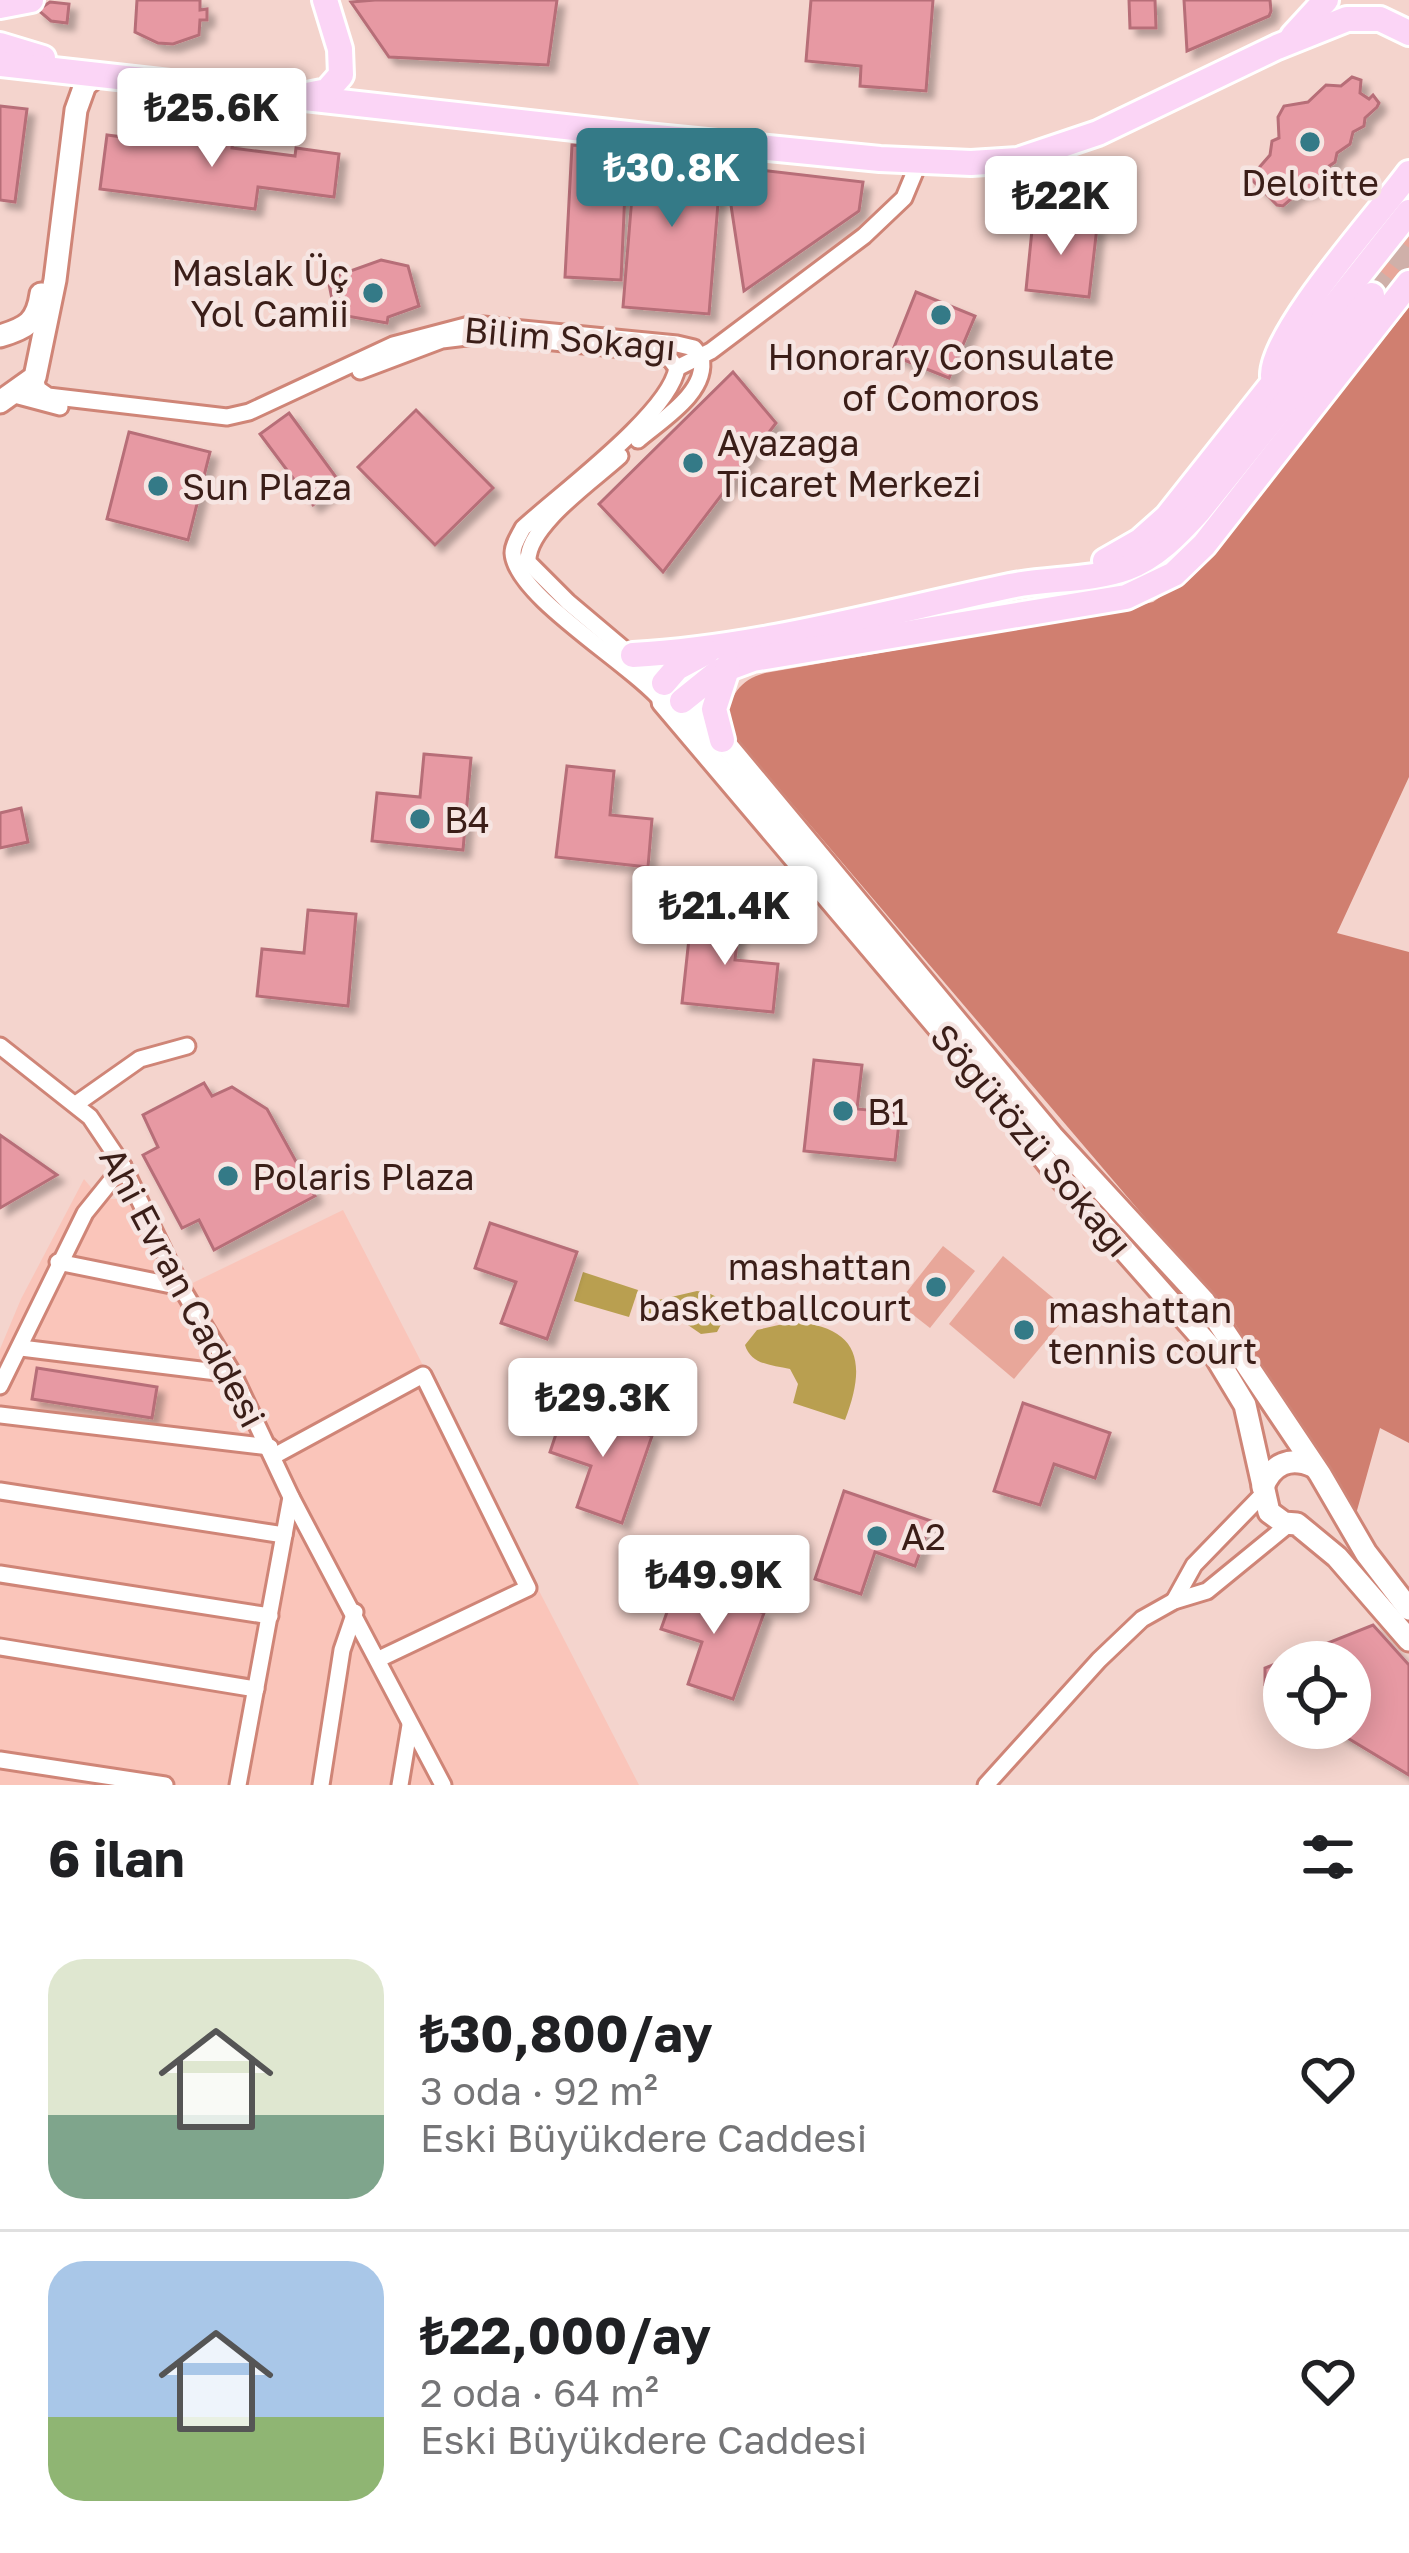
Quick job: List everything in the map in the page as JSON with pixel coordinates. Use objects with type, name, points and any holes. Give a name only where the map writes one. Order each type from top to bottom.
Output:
[{"type":"main road","points":[[0,6],[31,0]]},
{"type":"main road","points":[[299,97],[327,91],[341,75],[340,49],[325,0]]},
{"type":"main road","points":[[0,64],[920,162],[993,163],[1054,150],[1165,104],[1277,47],[1347,19],[1368,0]]},
{"type":"main road","points":[[1277,47],[1300,32],[1324,3]]},
{"type":"main road","points":[[1347,19],[1380,19],[1409,33]]},
{"type":"main road","points":[[0,45],[80,66],[96,76]]},
{"type":"main road","points":[[1274,385],[1272,367],[1285,340],[1409,173]]},
{"type":"main road","points":[[1070,576],[1150,534],[1409,212]]},
{"type":"main road","points":[[633,655],[753,659],[1126,597],[1152,586],[1174,574],[1204,544],[1409,283]]},
{"type":"main road","points":[[670,695],[724,656],[1070,576],[1126,569],[1154,554],[1183,529],[1372,295]]},
{"type":"main road","points":[[722,740],[714,710],[724,656]]},
{"type":"street","points":[[0,336],[38,316],[69,73]]},
{"type":"street","points":[[4,396],[36,369],[53,296],[76,110],[85,85],[96,76]]},
{"type":"street","points":[[670,695],[650,686],[582,634],[529,585],[516,566],[523,528],[650,415],[673,388],[677,368],[701,357],[896,208],[920,162]]},
{"type":"street","name":"Bilim Sokağı","points":[[36,369],[38,389],[49,396],[227,418],[393,345],[473,323],[677,344],[694,348],[701,357]]},
{"type":"street","name":"Bilim Sokağı","points":[[4,396],[235,425],[396,356],[473,335],[643,351],[670,359],[677,368]]},
{"type":"street","points":[[0,336],[22,341],[36,369]]},
{"type":"street","points":[[520,549],[697,384],[704,369],[701,357]]},
{"type":"street","points":[[520,549],[543,580],[633,655],[670,695]]},
{"type":"street","name":"Söğütözü Sokağı","points":[[670,695],[722,740],[1052,1136],[1204,1301],[1366,1553],[1409,1609]]},
{"type":"street","name":"Söğütözü Sokağı","points":[[670,695],[1050,1166],[1210,1346],[1245,1405],[1269,1512],[1293,1524],[1346,1567],[1409,1640]]},
{"type":"street","name":"Ahi Evran Caddesi","points":[[0,1046],[90,1117],[122,1166],[443,1785]]},
{"type":"street","points":[[76,1104],[140,1059],[187,1046]]},
{"type":"street","points":[[0,1386],[85,1213],[122,1166]]},
{"type":"street","points":[[58,1262],[182,1286]]},
{"type":"street","points":[[21,1348],[233,1374]]},
{"type":"street","points":[[0,1415],[272,1452],[422,1375],[529,1588],[379,1659]]},
{"type":"street","points":[[986,1785],[1114,1645],[1154,1610],[1207,1591],[1293,1524],[1321,1510],[1319,1475],[1303,1462],[1282,1463],[1273,1469],[1263,1491],[1194,1565],[1174,1600]]},
{"type":"street","points":[[0,1491],[284,1535]]},
{"type":"street","points":[[238,1785],[291,1497]]},
{"type":"street","points":[[0,1574],[270,1616]]},
{"type":"street","points":[[320,1785],[342,1650],[356,1612]]},
{"type":"street","points":[[0,1647],[256,1689]]},
{"type":"street","points":[[400,1785],[410,1725]]},
{"type":"street","points":[[0,1760],[165,1785]]},
{"type":"shaded area","points":[[1409,225],[1409,267],[1382,300],[1362,286]]},
{"type":"shaded area","points":[[1409,307],[1409,777],[1337,933],[1409,952],[1409,1443],[1380,1428],[1356,1514],[1234,1322],[736,738],[727,720],[738,690],[765,673],[1153,602],[1200,569]]},
{"type":"shaded area","points":[[84,1179],[100,1198],[129,1200],[174,1292],[343,1210],[639,1785],[0,1785],[0,1349]]},
{"type":"shaded area","name":"mashattan basketballcourt","points":[[943,1246],[975,1271],[930,1328],[898,1303]]},
{"type":"shaded area","points":[[1003,1256],[1070,1312],[1014,1379],[949,1324]]},
{"type":"shaded area","points":[[583,1272],[638,1290],[629,1317],[574,1301]]},
{"type":"shaded area","points":[[697,1291],[713,1295],[722,1304],[726,1315],[717,1332],[701,1334],[685,1323],[646,1317],[644,1312],[654,1301]]},
{"type":"shaded area","points":[[792,1322],[832,1331],[852,1351],[856,1381],[845,1420],[793,1403],[798,1384],[790,1369],[763,1363],[748,1352],[745,1345],[757,1330]]},
{"type":"building","points":[[137,0],[200,0],[200,10],[207,9],[207,20],[200,20],[199,35],[173,44],[135,32]]},
{"type":"building","points":[[557,0],[548,65],[389,57],[351,2]]},
{"type":"building","points":[[811,0],[933,0],[926,91],[860,86],[861,66],[806,61]]},
{"type":"building","points":[[1129,0],[1155,0],[1156,28],[1130,28]]},
{"type":"building","points":[[1184,0],[1270,0],[1271,11],[1269,16],[1187,51]]},
{"type":"building","points":[[50,2],[69,4],[67,23],[51,21],[38,10]]},
{"type":"building","name":"Deloitte","points":[[1352,77],[1361,80],[1360,93],[1369,99],[1373,95],[1377,107],[1312,190],[1277,205],[1250,178],[1270,155],[1272,141],[1279,138],[1278,117],[1284,106],[1308,102],[1326,85],[1341,86]]},
{"type":"building","points":[[0,106],[27,109],[15,202],[0,200]]},
{"type":"building","points":[[170,132],[233,140],[232,148],[295,156],[296,148],[339,154],[334,197],[258,187],[255,209],[100,189],[107,135],[169,143]]},
{"type":"building","points":[[572,145],[627,148],[621,280],[565,277]]},
{"type":"building","points":[[636,147],[722,154],[709,314],[623,307]]},
{"type":"building","points":[[725,166],[863,182],[859,211],[744,291]]},
{"type":"building","points":[[1033,220],[1097,227],[1089,297],[1026,290]]},
{"type":"building","name":"Maslak Üç Yol Camii","points":[[381,260],[408,266],[419,306],[388,317],[387,323],[335,314],[328,279]]},
{"type":"building","points":[[916,292],[975,316],[949,378],[891,355]]},
{"type":"building","name":"Ayazağa Ticaret Merkezi","points":[[733,372],[776,423],[663,572],[599,504]]},
{"type":"building","points":[[416,410],[493,488],[435,545],[358,467]]},
{"type":"building","points":[[289,413],[341,484],[313,505],[260,434]]},
{"type":"building","name":"Sun Plaza","points":[[129,432],[210,452],[188,540],[107,519]]},
{"type":"building","name":"B4","points":[[424,754],[471,758],[463,850],[372,841],[377,793],[420,797]]},
{"type":"building","points":[[567,766],[614,771],[610,815],[652,819],[648,867],[556,857]]},
{"type":"building","points":[[21,808],[28,842],[0,848],[0,813]]},
{"type":"building","points":[[308,910],[356,914],[348,1006],[257,996],[262,949],[304,953]]},
{"type":"building","points":[[692,911],[740,916],[735,960],[778,964],[773,1012],[682,1003]]},
{"type":"building","name":"B1","points":[[814,1060],[862,1065],[857,1109],[900,1113],[895,1160],[804,1151]]},
{"type":"building","name":"Polaris Plaza","points":[[204,1083],[212,1096],[232,1087],[267,1109],[315,1196],[214,1250],[199,1220],[182,1228],[143,1155],[158,1147],[143,1115]]},
{"type":"building","points":[[0,1135],[57,1175],[0,1208]]},
{"type":"building","points":[[490,1223],[577,1252],[547,1339],[501,1323],[516,1282],[475,1268]]},
{"type":"building","points":[[37,1368],[157,1387],[152,1418],[32,1399]]},
{"type":"building","points":[[1023,1403],[1110,1433],[1095,1478],[1054,1464],[1040,1505],[994,1491]]},
{"type":"building","points":[[565,1407],[652,1436],[622,1523],[577,1507],[591,1466],[550,1452]]},
{"type":"building","name":"A2","points":[[844,1491],[931,1521],[915,1566],[875,1552],[861,1594],[815,1579]]},
{"type":"building","points":[[677,1584],[764,1613],[733,1699],[688,1684],[702,1642],[661,1629]]},
{"type":"building","points":[[1373,1625],[1409,1665],[1409,1775],[1366,1749],[1371,1749],[1371,1641],[1333,1641]]},
{"type":"tunnel","points":[[1372,295],[1409,246]]},
{"type":"place","name":"Deloitte","points":[[1310,142]]},
{"type":"place","name":"Maslak Üç Yol Camii","points":[[373,293]]},
{"type":"place","name":"Honorary Consulate of Comoros","points":[[941,315]]},
{"type":"place","name":"Ayazağa Ticaret Merkezi","points":[[693,463]]},
{"type":"place","name":"Sun Plaza","points":[[158,486]]},
{"type":"place","name":"B4","points":[[420,819]]},
{"type":"place","name":"B1","points":[[843,1111]]},
{"type":"place","name":"Polaris Plaza","points":[[228,1176]]},
{"type":"place","name":"mashattan basketballcourt","points":[[936,1287]]},
{"type":"place","name":"mashattan tennis court","points":[[1024,1330]]},
{"type":"place","name":"A2","points":[[877,1536]]}]
